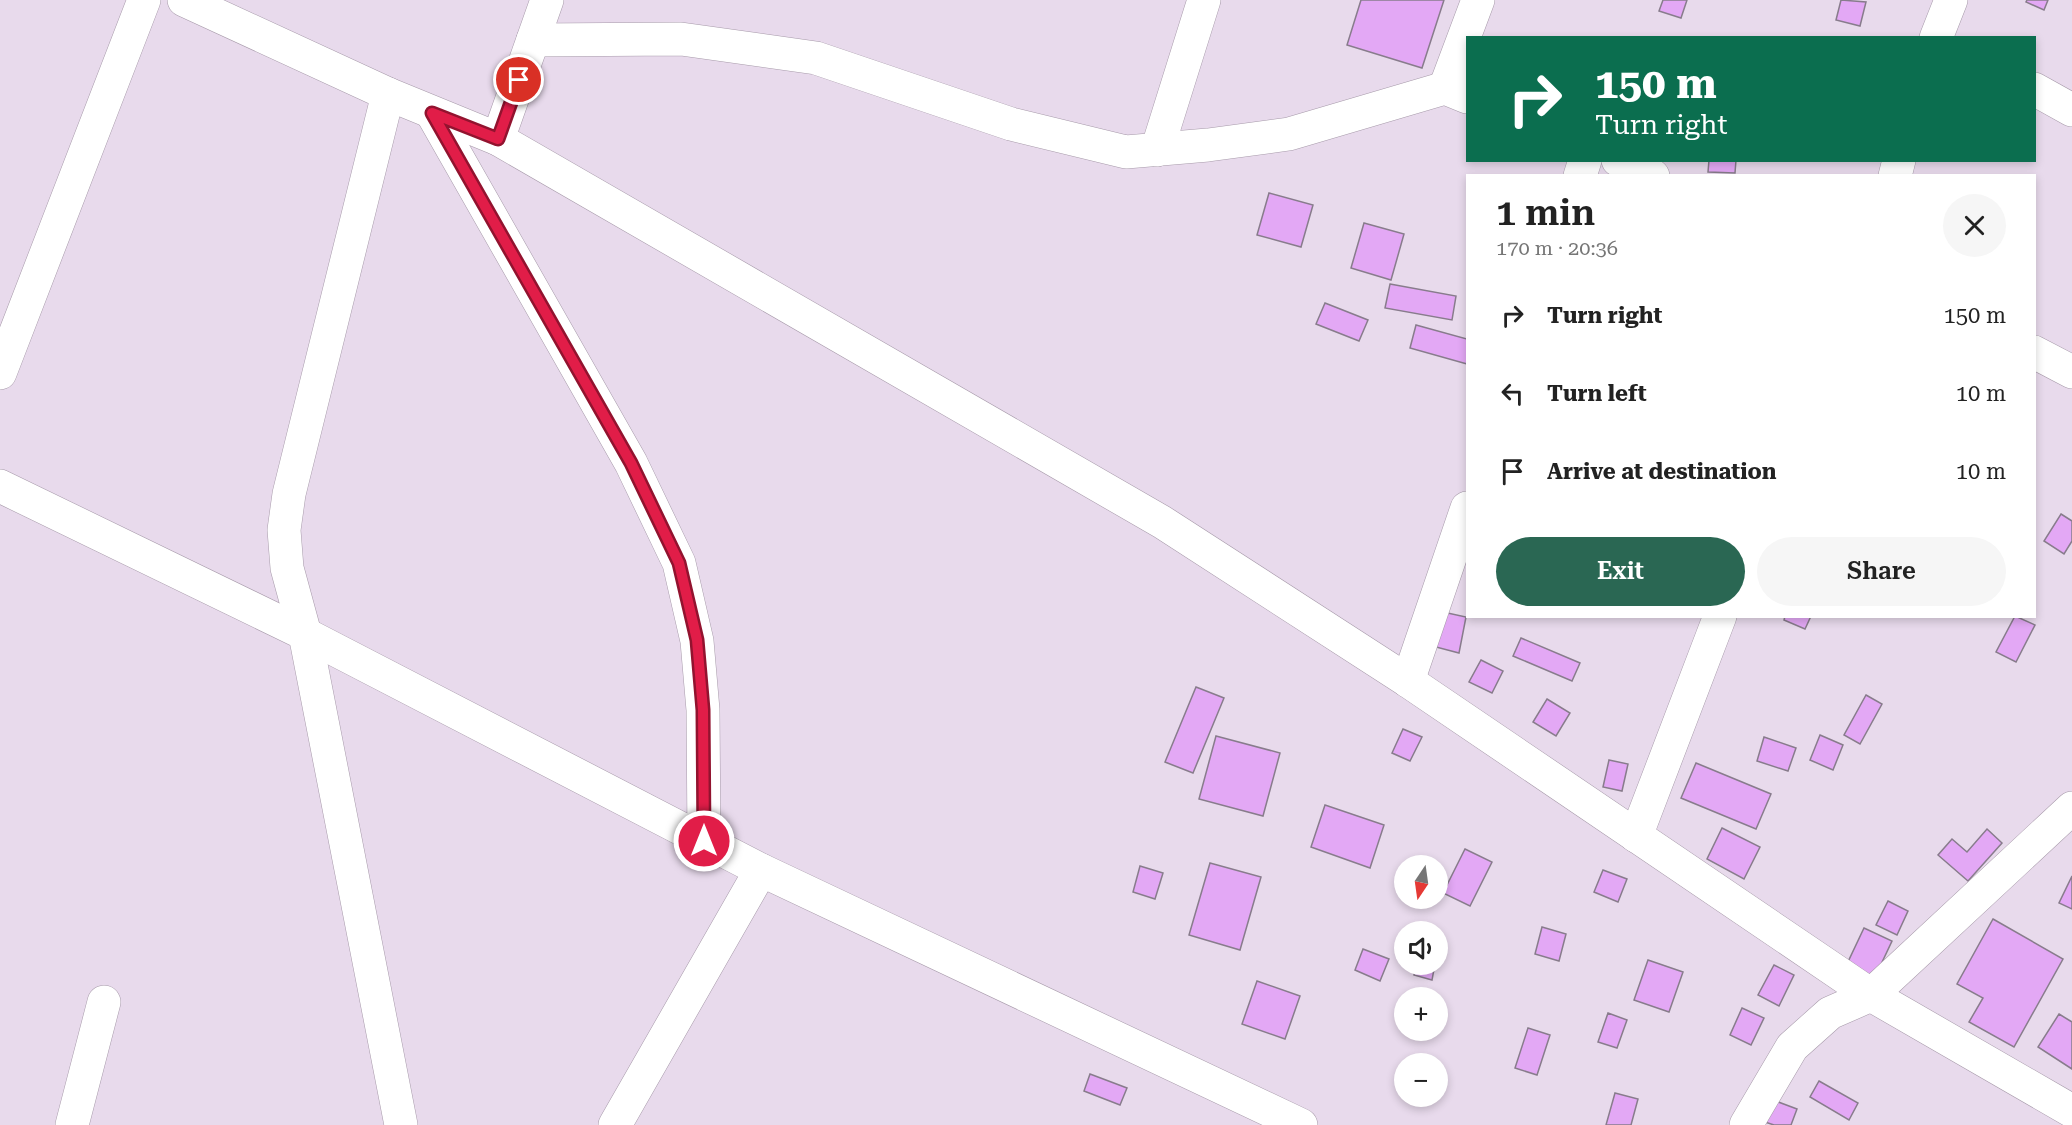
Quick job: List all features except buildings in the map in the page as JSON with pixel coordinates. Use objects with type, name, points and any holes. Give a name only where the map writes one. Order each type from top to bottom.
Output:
[{"type":"street","points":[[0,373],[144,0]]},
{"type":"street","points":[[184,0],[388,94],[498,139],[1162,522],[1408,681],[1871,995],[2072,1111]]},
{"type":"street","points":[[498,139],[545,0]]},
{"type":"street","points":[[1157,150],[1204,0]]},
{"type":"street","points":[[1469,36],[1478,0]]},
{"type":"street","points":[[1938,36],[1950,0]]},
{"type":"street","points":[[533,40],[681,39],[816,58],[1011,124],[1126,152],[1208,146],[1289,135],[1456,93],[1466,51]]},
{"type":"street","points":[[2036,90],[2072,110]]},
{"type":"street","points":[[388,94],[289,494],[284,530],[287,568],[305,634],[401,1125]]},
{"type":"street","points":[[432,113],[631,463],[679,563],[697,640],[703,710],[704,841]]},
{"type":"street","points":[[1622,162],[1649,174]]},
{"type":"street","points":[[2036,353],[2072,372]]},
{"type":"street","points":[[0,486],[305,634],[761,870],[1300,1125]]},
{"type":"street","points":[[1408,681],[1466,511]]},
{"type":"street","points":[[1636,836],[1719,618]]},
{"type":"street","points":[[1746,1125],[1792,1047],[1830,1013],[1871,995],[2072,808]]},
{"type":"street","points":[[615,1125],[761,870]]},
{"type":"street","points":[[72,1125],[104,1002]]},
{"type":"route","points":[[519,80],[498,139],[432,113],[631,463],[679,563],[697,640],[703,710],[704,841]]}]
